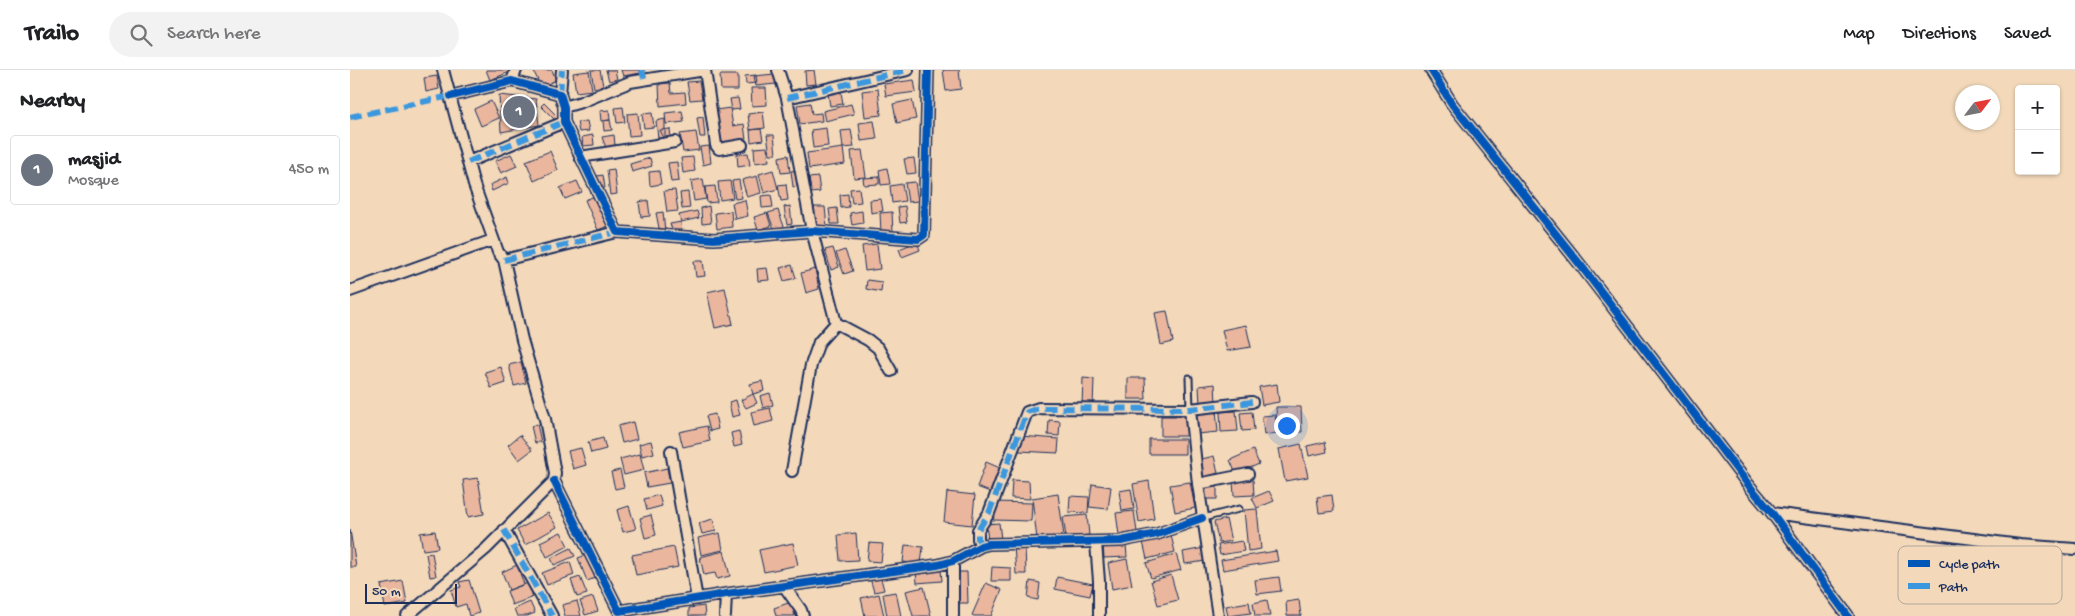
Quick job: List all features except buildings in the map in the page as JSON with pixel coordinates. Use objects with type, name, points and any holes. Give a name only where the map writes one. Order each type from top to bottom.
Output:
[{"type":"street","points":[[407,616],[486,549],[554,481],[556,472],[545,419],[522,340],[504,260],[493,240],[468,162],[443,70]]},
{"type":"street","points":[[512,81],[516,70]]},
{"type":"street","points":[[562,70],[560,94],[564,106],[564,122],[617,232]]},
{"type":"street","points":[[564,106],[581,102],[630,82],[643,74],[705,70],[716,145],[718,148],[742,145]]},
{"type":"street","points":[[778,70],[787,98],[812,231],[836,324],[868,340],[878,348],[891,371]]},
{"type":"street","points":[[787,98],[908,70]]},
{"type":"street","points":[[504,260],[617,232],[714,239],[812,231],[918,239],[924,235],[928,70]]},
{"type":"street","points":[[1431,70],[1452,104],[1582,267],[1772,513],[1848,616]]},
{"type":"street","points":[[451,96],[512,81],[560,94]]},
{"type":"street","points":[[468,162],[564,122]]},
{"type":"street","points":[[580,157],[675,142]]},
{"type":"street","points":[[350,291],[493,240]]},
{"type":"street","points":[[792,470],[811,365],[819,342],[836,324]]},
{"type":"street","points":[[980,546],[978,530],[989,513],[1027,412],[1039,408],[1190,409],[1252,402]]},
{"type":"street","points":[[1190,409],[1202,518],[1218,616]]},
{"type":"street","points":[[672,451],[696,599]]},
{"type":"street","points":[[1198,484],[1248,474]]},
{"type":"street","points":[[554,481],[620,614],[726,594],[920,568],[953,561],[980,546],[1002,542],[1096,543],[1134,539],[1202,518]]},
{"type":"street","points":[[1772,513],[2034,546]]},
{"type":"street","points":[[504,530],[552,616]]},
{"type":"street","points":[[1096,543],[1100,581],[1099,616]]},
{"type":"street","points":[[2062,548],[2075,549]]},
{"type":"street","points":[[953,561],[953,616]]},
{"type":"street","points":[[784,586],[802,610],[803,616]]},
{"type":"street","points":[[725,616],[726,594]]},
{"type":"lane","points":[[1189,378],[1190,409]]},
{"type":"lane","points":[[1202,518],[1239,509]]},
{"type":"marked path","points":[[560,94],[562,70]]},
{"type":"marked path","points":[[642,70],[644,78]]},
{"type":"marked path","points":[[787,98],[908,70]]},
{"type":"marked path","points":[[350,117],[451,96]]},
{"type":"marked path","points":[[468,162],[564,122]]},
{"type":"marked path","points":[[504,260],[617,232]]},
{"type":"marked path","points":[[981,546],[978,539],[978,530],[989,513],[1027,412],[1039,408],[1190,409],[1252,402]]},
{"type":"marked path","points":[[504,530],[552,616]]},
{"type":"cycle path","points":[[451,96],[512,81],[560,94],[564,107],[564,122],[617,232],[714,239],[812,231],[918,239],[924,235],[928,70]]},
{"type":"cycle path","points":[[1431,70],[1452,104],[1582,267],[1772,513],[1848,616]]},
{"type":"cycle path","points":[[554,481],[619,611],[726,594],[938,565],[953,561],[981,546],[989,544],[1121,541],[1157,534],[1202,518]]},
{"type":"place","name":"masjid","points":[[519,112]]}]
